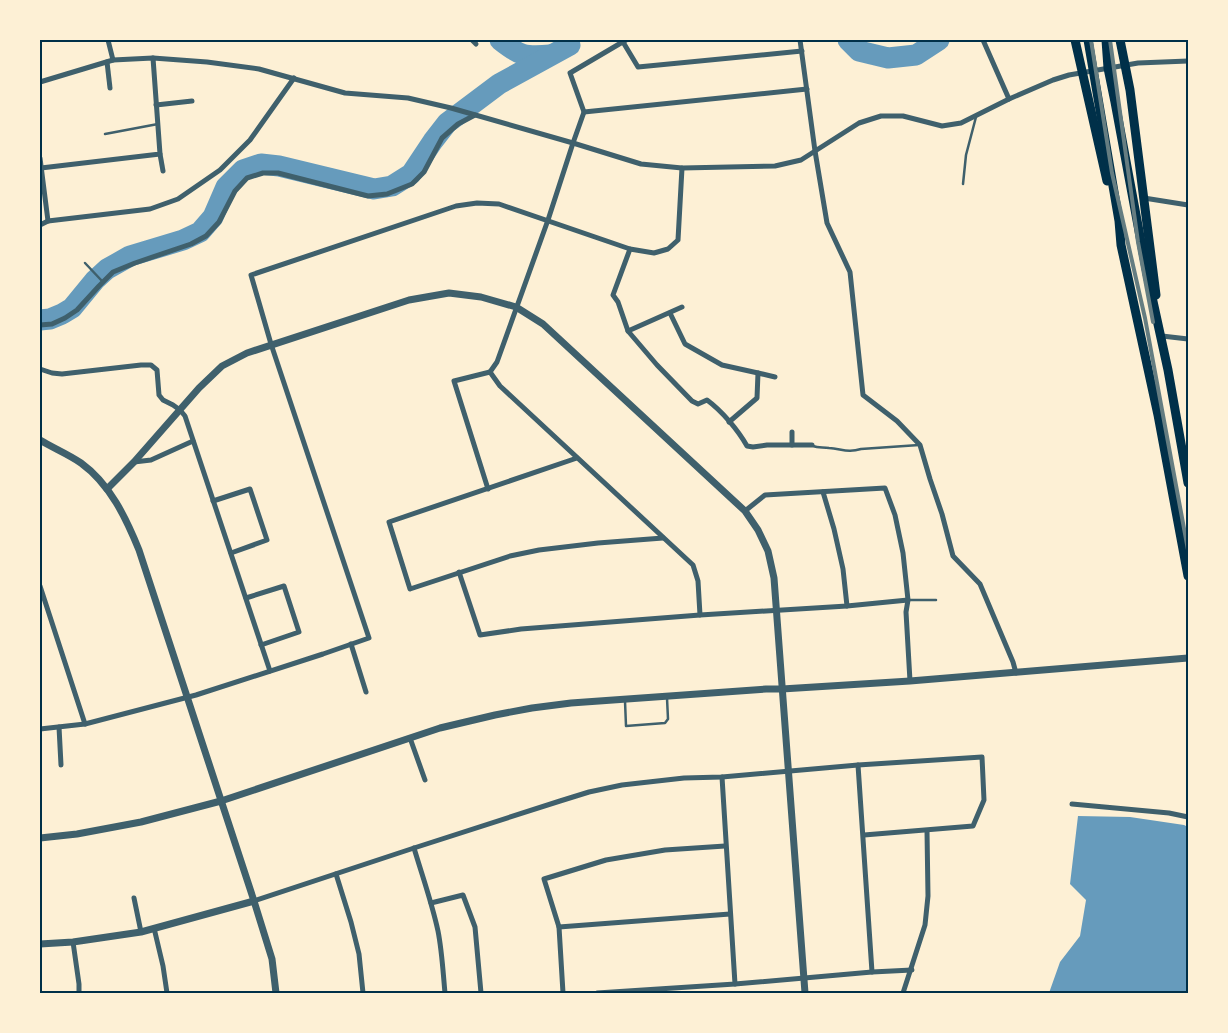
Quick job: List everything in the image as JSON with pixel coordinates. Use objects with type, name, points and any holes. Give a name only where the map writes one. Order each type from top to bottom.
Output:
[{"type":"main road","points":[[1075,40],[1158,415],[1188,576]]},
{"type":"main road","points":[[1088,40],[1119,221],[1121,245]]},
{"type":"main road","points":[[1106,40],[1108,68],[1146,274],[1168,370]]},
{"type":"main road","points":[[1120,40],[1130,90],[1162,336],[1188,481]]},
{"type":"street","points":[[108,40],[110,88]]},
{"type":"street","points":[[800,40],[827,223],[850,272],[863,395],[897,421],[920,445],[953,556],[980,584],[1014,662],[1016,672]]},
{"type":"street","points":[[983,40],[1009,99]]},
{"type":"street","points":[[488,489],[454,381],[490,372],[497,362],[584,112],[570,73],[624,41],[638,67],[802,51]]},
{"type":"street","points":[[153,58],[163,171]]},
{"type":"street","points":[[40,82],[110,61],[153,58],[251,68],[294,78],[344,93],[408,98],[451,108],[641,164],[682,168],[776,166],[801,160],[859,123],[882,116],[903,116],[942,126],[961,123],[1009,99],[1053,80],[1070,75],[1138,63],[1188,62]]},
{"type":"street","points":[[40,225],[48,221],[150,209],[178,199],[220,170],[250,140],[294,78]]},
{"type":"street","points":[[584,112],[807,89]]},
{"type":"street","points":[[156,104],[192,101]]},
{"type":"street","points":[[40,325],[52,324],[77,310],[101,280],[113,272],[191,244],[206,236],[219,222],[235,191],[248,178],[263,173],[278,173],[368,196],[387,194],[412,184],[424,172],[442,138],[458,124],[475,115]]},
{"type":"street","points":[[41,168],[160,154]]},
{"type":"street","points":[[40,158],[48,221]]},
{"type":"street","points":[[40,729],[85,724],[187,697],[369,638],[251,275],[456,206],[477,203],[499,204],[630,249],[654,253],[668,249],[678,240],[682,168]]},
{"type":"street","points":[[1144,198],[1188,205]]},
{"type":"street","points":[[630,249],[613,295],[618,302],[628,331],[657,365],[692,401],[698,404],[707,400],[718,408],[747,446],[753,447],[767,444],[812,445]]},
{"type":"street","points":[[107,489],[134,462],[199,388],[222,366],[247,353],[409,300],[449,293],[481,297],[516,307],[543,324],[745,512],[758,530],[768,551],[774,578],[777,610],[805,993]]},
{"type":"street","points":[[628,331],[682,307]]},
{"type":"street","points":[[670,313],[685,344],[722,365],[775,377]]},
{"type":"street","points":[[1162,336],[1188,339]]},
{"type":"street","points":[[40,369],[62,374],[151,365],[157,370],[159,395],[163,400],[173,404],[185,416],[270,671]]},
{"type":"street","points":[[490,372],[500,386],[693,565],[698,581],[700,615]]},
{"type":"street","points":[[729,422],[757,398],[758,374]]},
{"type":"street","points":[[792,432],[792,444]]},
{"type":"street","points":[[40,440],[80,463],[96,476],[107,489],[128,524],[139,550],[272,959],[276,993]]},
{"type":"street","points":[[134,462],[151,460],[194,441]]},
{"type":"street","points":[[578,458],[390,522],[410,588],[510,556],[539,550],[663,538]]},
{"type":"street","points":[[745,512],[765,495],[885,488],[895,515],[903,553],[908,600],[906,612],[910,681]]},
{"type":"street","points":[[213,501],[250,490],[266,540],[231,553]]},
{"type":"street","points":[[823,492],[843,569],[847,606]]},
{"type":"street","points":[[460,572],[480,635],[521,629],[908,600]]},
{"type":"street","points":[[40,586],[85,724]]},
{"type":"street","points":[[246,598],[284,586],[290,604],[299,632],[261,644]]},
{"type":"street","points":[[351,644],[366,692]]},
{"type":"street","points":[[40,838],[77,834],[141,822],[221,800],[440,728],[532,708],[571,703],[910,681],[1188,658]]},
{"type":"street","points":[[59,727],[61,765]]},
{"type":"street","points":[[410,738],[425,780]]},
{"type":"street","points":[[40,944],[74,942],[141,932],[254,902],[589,792],[622,785],[661,780],[722,777],[858,765],[982,758],[984,800],[974,826],[864,835]]},
{"type":"street","points":[[858,765],[872,972]]},
{"type":"street","points":[[722,777],[734,984]]},
{"type":"street","points":[[1072,804],[1169,813],[1188,817]]},
{"type":"street","points":[[904,993],[925,925],[928,896],[926,831]]},
{"type":"street","points":[[563,993],[559,927],[544,879],[606,860],[665,850],[725,846]]},
{"type":"street","points":[[414,848],[438,930],[445,993]]},
{"type":"street","points":[[336,874],[353,930],[363,993]]},
{"type":"street","points":[[431,903],[463,895],[475,927],[481,993]]},
{"type":"street","points":[[134,898],[141,932]]},
{"type":"street","points":[[559,927],[730,914]]},
{"type":"street","points":[[154,928],[167,993]]},
{"type":"street","points":[[74,942],[79,993]]},
{"type":"street","points":[[597,993],[912,970]]},
{"type":"lane","points":[[963,184],[966,155],[976,115]]},
{"type":"lane","points":[[105,134],[158,124]]},
{"type":"lane","points":[[85,263],[101,280]]},
{"type":"lane","points":[[812,445],[843,451],[920,445]]},
{"type":"lane","points":[[908,600],[936,600]]},
{"type":"lane","points":[[625,699],[626,726],[656,724],[665,723],[668,719],[666,696]]},
{"type":"water","points":[[1078,816],[1130,817],[1188,827],[1188,993],[1049,993],[1060,962],[1080,936],[1086,900],[1070,884]]},
{"type":"waterway","points":[[500,40],[523,54],[534,56],[550,55]]},
{"type":"waterway","points":[[848,40],[859,51],[888,58],[916,55],[939,40]]},
{"type":"waterway","points":[[40,320],[50,319],[72,308],[95,280],[107,269],[130,256],[183,240],[200,232],[213,217],[226,187],[243,170],[261,164],[279,166],[374,189],[392,186],[411,174],[447,123],[499,84],[570,45]]},
{"type":"railway","points":[[1091,40],[1112,173],[1145,318],[1188,550]]},
{"type":"railway","points":[[1110,40],[1138,242],[1153,322]]}]
